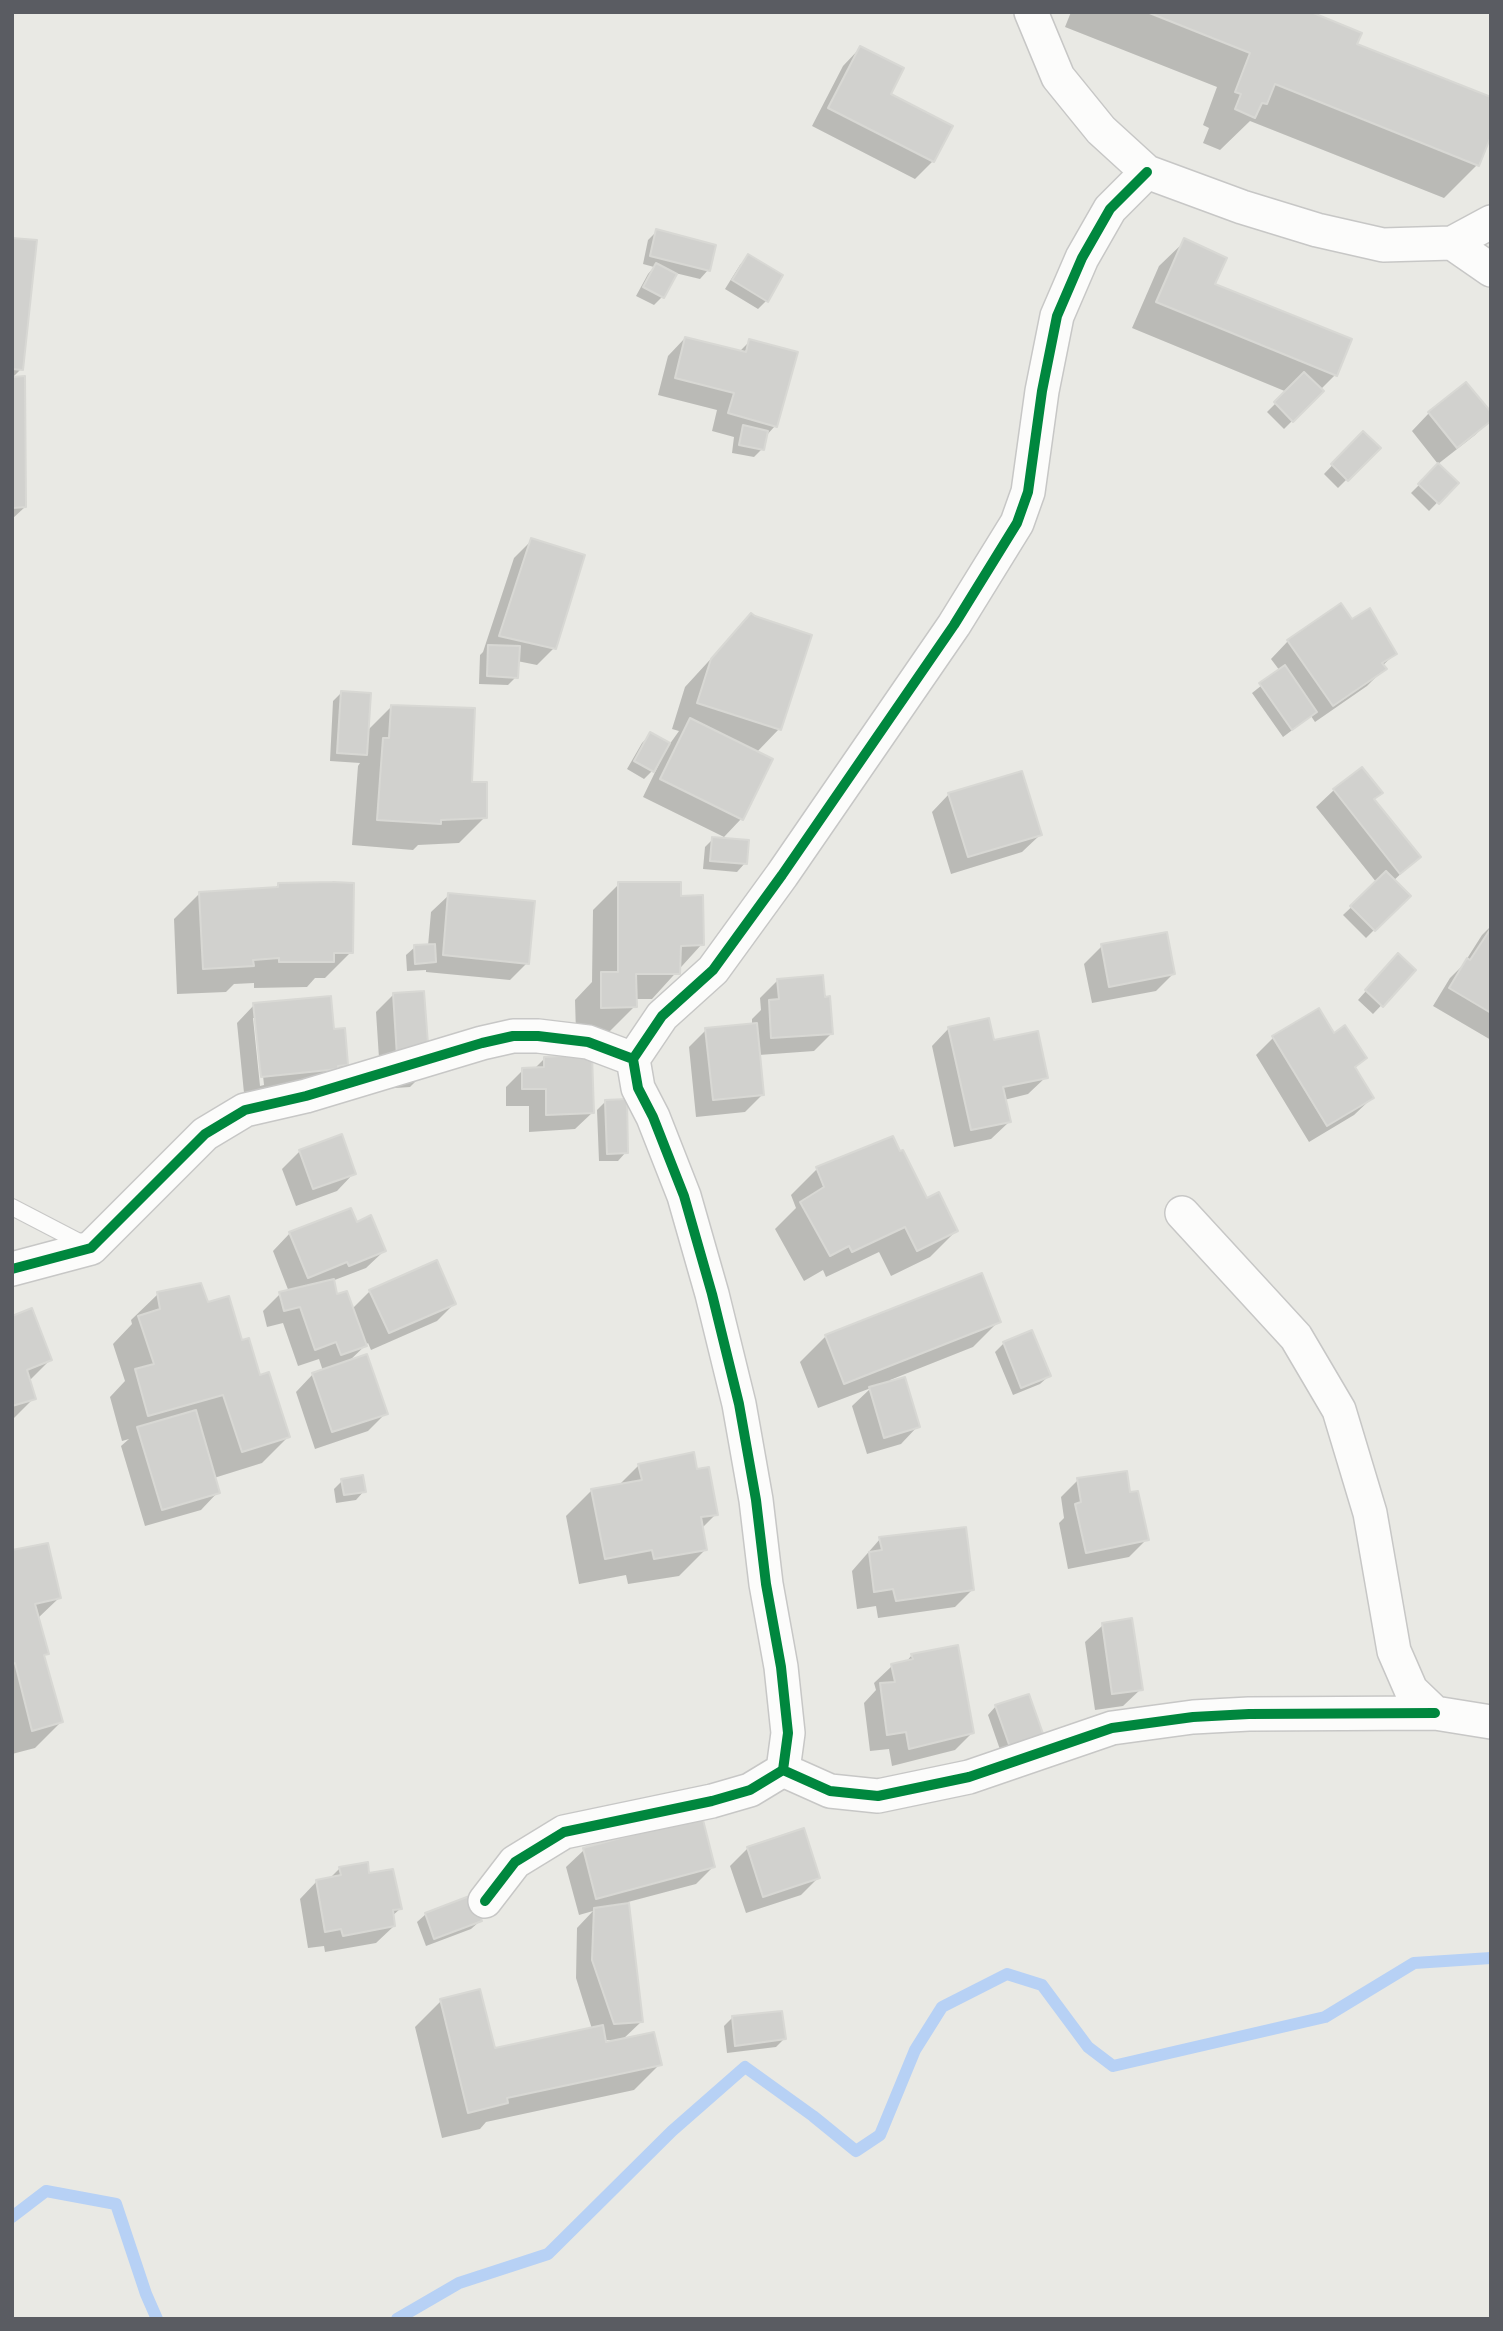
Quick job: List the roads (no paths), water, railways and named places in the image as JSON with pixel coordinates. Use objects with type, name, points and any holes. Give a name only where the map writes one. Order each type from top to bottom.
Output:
[{"type":"street","points":[[1031,12],[1058,77],[1101,130],[1147,172],[1242,207],[1317,230],[1383,245],[1452,243],[1491,222]]},
{"type":"street","points":[[783,1770],[788,1733],[781,1667],[739,1404],[684,1196],[653,1117],[638,1088],[634,1059],[662,1016],[713,970],[768,895],[954,625],[1017,523],[1028,492],[1042,391],[1057,316],[1082,258],[1110,209],[1147,172]]},
{"type":"street","points":[[1452,243],[1491,270]]},
{"type":"street","points":[[12,1269],[91,1248],[205,1134],[245,1110],[306,1096],[513,1036],[588,1042],[634,1059]]},
{"type":"street","points":[[1182,1213],[1296,1337],[1339,1410],[1370,1513],[1394,1651],[1411,1690],[1435,1713]]},
{"type":"street","points":[[783,1770],[830,1791],[878,1796],[969,1777],[1112,1728],[1193,1717],[1435,1713],[1491,1722]]},
{"type":"street","points":[[485,1901],[515,1862],[564,1832],[712,1801],[750,1790],[783,1770]]},
{"type":"lane","points":[[12,1208],[91,1248]]},
{"type":"waterway","points":[[397,2319],[459,2283],[548,2254],[672,2131],[745,2067],[856,2151],[880,2135],[915,2050],[942,2007],[1007,1974],[1042,1985],[1088,2047],[1113,2066],[1325,2017],[1414,1963],[1491,1958]]},
{"type":"waterway","points":[[12,2217],[46,2191],[116,2204],[157,2319]]}]
